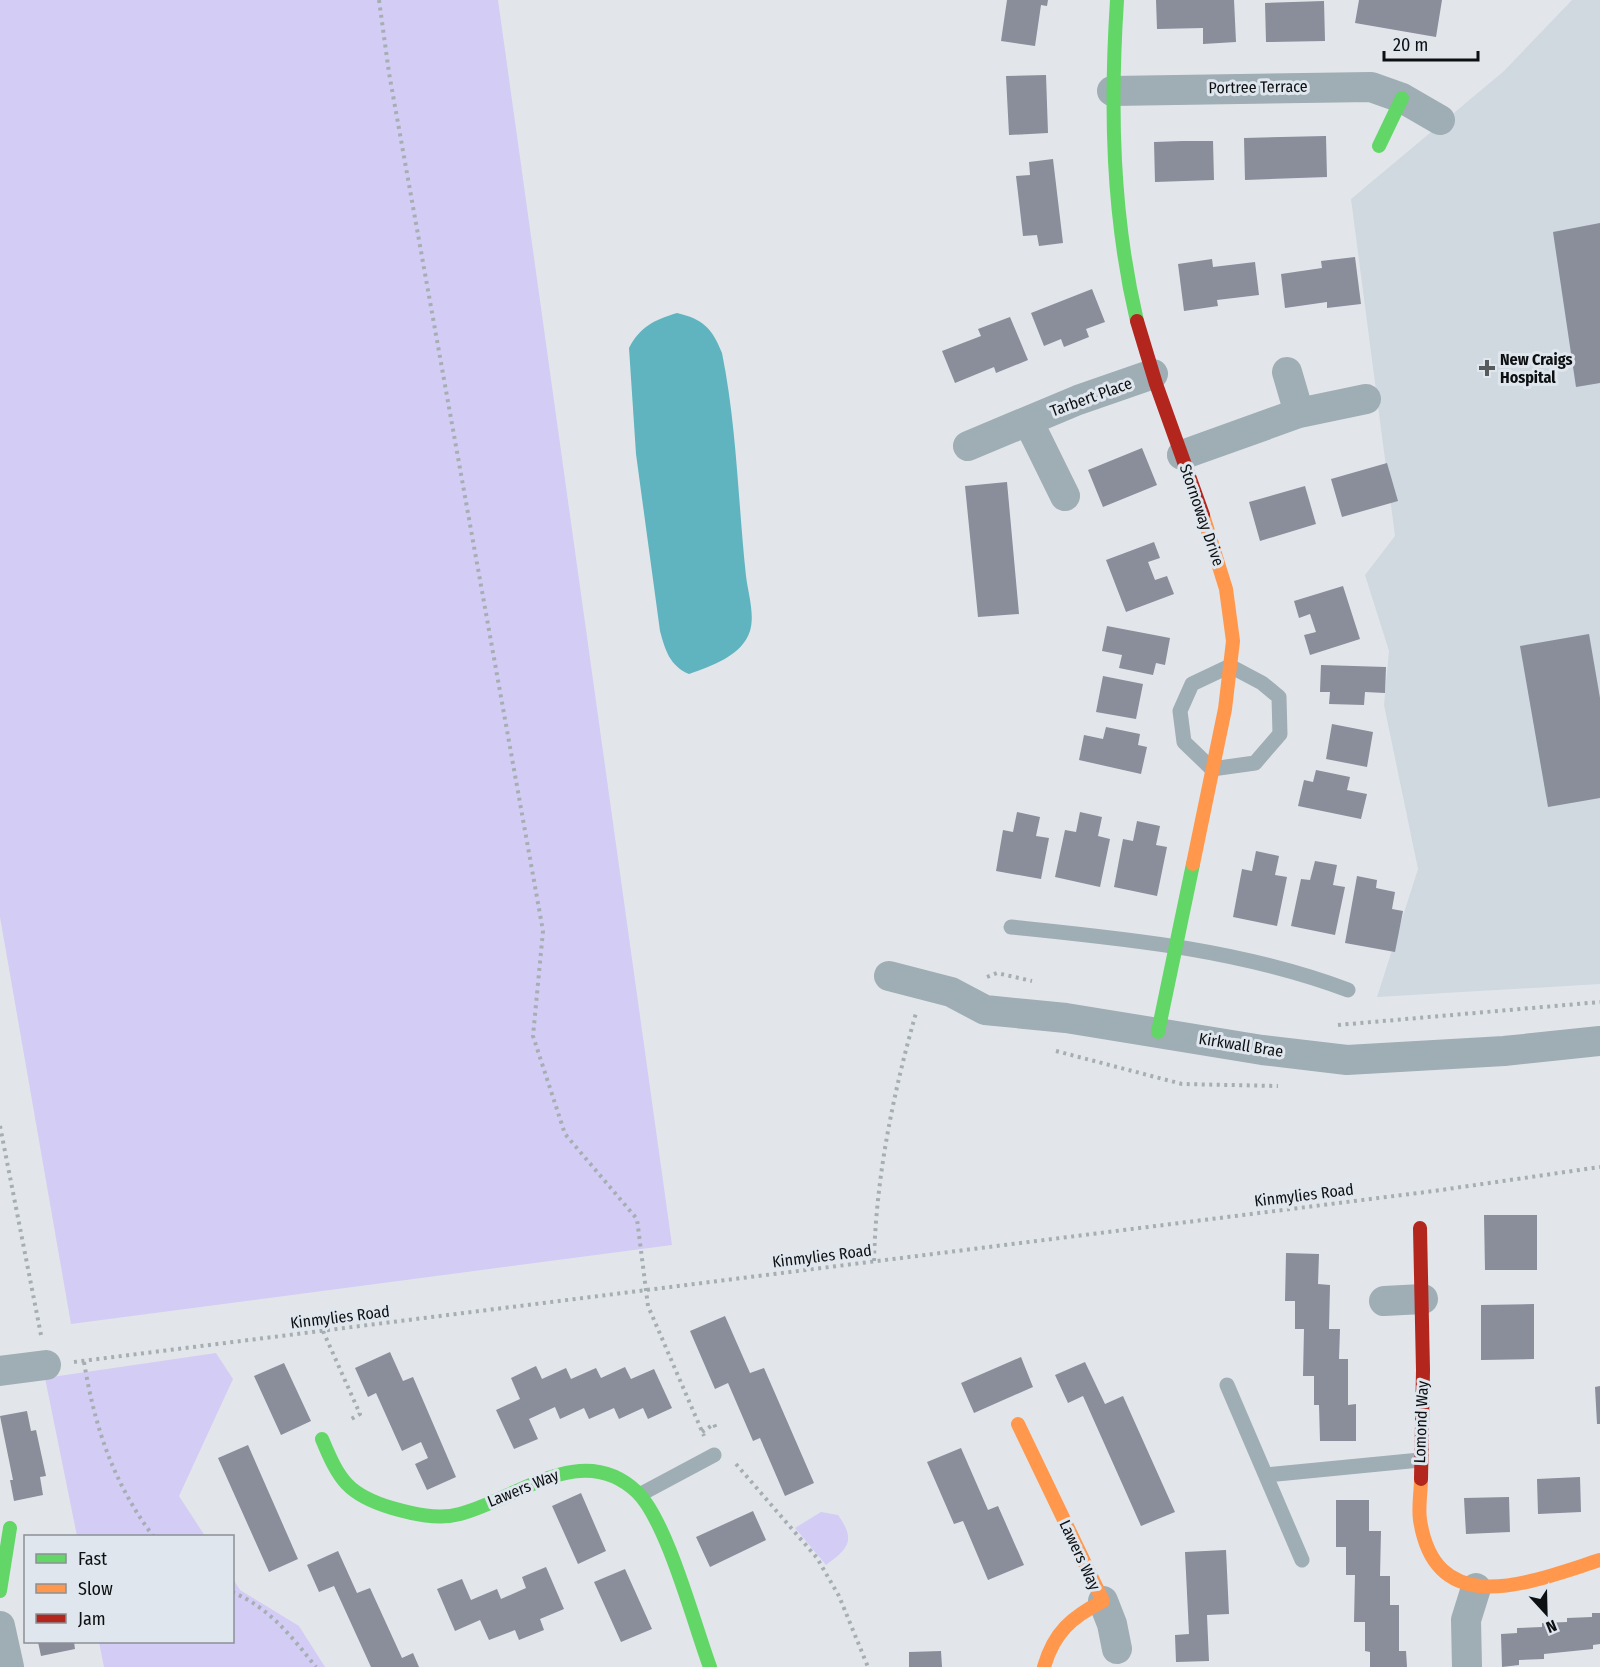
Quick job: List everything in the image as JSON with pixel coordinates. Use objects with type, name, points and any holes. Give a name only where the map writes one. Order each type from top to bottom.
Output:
[{"type":"street","name":"Stornoway Drive","points":[[1117,0],[1112,91],[1115,198],[1131,293],[1153,374],[1216,555],[1230,606],[1233,641],[1212,770],[1158,1032]]},
{"type":"street","name":"Portree Terrace","points":[[1112,91],[1371,87],[1402,98],[1440,120]]},
{"type":"street","points":[[1379,146],[1402,98]]},
{"type":"street","points":[[1287,372],[1299,413]]},
{"type":"street","name":"Tarbert Place","points":[[968,446],[1078,400],[1153,374]]},
{"type":"street","points":[[1182,455],[1299,413],[1366,399]]},
{"type":"street","name":"Tarbert Place","points":[[1029,421],[1065,496]]},
{"type":"street","name":"Kirkwall Brae","points":[[890,976],[937,989],[985,1010],[1158,1032],[1262,1050],[1347,1060],[1504,1052],[1600,1041]]},
{"type":"street","name":"Lomond Way","points":[[1420,1228],[1423,1299],[1420,1519],[1423,1544],[1442,1573],[1457,1584],[1476,1588],[1497,1588],[1600,1560]]},
{"type":"street","points":[[1384,1301],[1423,1299]]},
{"type":"street","points":[[0,1371],[46,1365]]},
{"type":"street","name":"Lawers Way","points":[[1018,1424],[1103,1601],[1069,1618],[1055,1635],[1044,1667]]},
{"type":"street","name":"Lawers Way","points":[[322,1439],[341,1483],[369,1502],[424,1516],[458,1515],[559,1472],[580,1470],[608,1473],[641,1494],[655,1514],[665,1536],[710,1667]]},
{"type":"street","points":[[0,1591],[10,1528]]},
{"type":"street","points":[[1467,1667],[1466,1620],[1476,1588]]},
{"type":"street","points":[[1103,1601],[1112,1624],[1117,1649]]},
{"type":"street","points":[[0,1626],[9,1667]]},
{"type":"lane","points":[[1230,666],[1262,683],[1279,698],[1280,734],[1255,763],[1212,770],[1184,742],[1180,711],[1192,684],[1230,666]]},
{"type":"lane","points":[[1011,927],[1175,945],[1302,973],[1348,990]]},
{"type":"lane","points":[[1227,1385],[1302,1560]]},
{"type":"lane","points":[[641,1494],[718,1448]]},
{"type":"lane","points":[[1266,1475],[1420,1460]]},
{"type":"path","points":[[379,0],[389,73],[543,931],[532,1036],[565,1134],[637,1219],[648,1306],[702,1432],[718,1448]]},
{"type":"path","points":[[874,1261],[875,1205],[899,1073],[937,989],[997,973],[1041,983]]},
{"type":"path","points":[[1330,1026],[1600,1002]]},
{"type":"path","points":[[0,1126],[46,1365]]},
{"type":"path","name":"Kinmylies Road","points":[[46,1365],[1434,1191],[1600,1167]]},
{"type":"path","points":[[322,1439],[360,1414],[323,1331]]},
{"type":"path","points":[[84,1362],[92,1411],[107,1452],[129,1504],[152,1535]]},
{"type":"path","points":[[702,1432],[714,1424],[718,1448]]},
{"type":"path","points":[[731,1458],[817,1558],[839,1596],[868,1667]]},
{"type":"path","points":[[234,1594],[255,1602],[285,1627],[316,1667]]},
{"type":"shaded area","points":[[0,0],[498,0],[672,1245],[71,1324],[0,917]]},
{"type":"shaded area","name":"New Craigs Hospital","points":[[1572,0],[1600,0],[1600,984],[1377,997],[1418,869],[1384,705],[1389,651],[1365,575],[1395,536],[1351,199],[1504,71]]},
{"type":"shaded area","points":[[216,1353],[233,1379],[179,1496],[204,1535],[77,1535],[45,1378]]},
{"type":"shaded area","points":[[821,1512],[838,1515],[848,1537],[845,1548],[826,1565],[795,1528]]},
{"type":"shaded area","points":[[234,1581],[240,1590],[299,1626],[325,1667],[104,1667],[99,1643],[234,1643]]},
{"type":"water","points":[[677,313],[694,318],[706,326],[722,353],[731,409],[752,618],[750,631],[740,647],[725,659],[689,674],[673,662],[666,651],[660,631],[636,454],[629,348],[648,325]]},
{"type":"building","points":[[1007,0],[1048,0],[1047,6],[1041,5],[1035,46],[1001,41]]},
{"type":"building","points":[[1156,0],[1234,0],[1236,42],[1203,44],[1203,28],[1157,29]]},
{"type":"building","points":[[1359,0],[1442,0],[1436,37],[1355,23]]},
{"type":"building","points":[[1324,1],[1325,41],[1266,42],[1265,3]]},
{"type":"building","points":[[1046,75],[1048,133],[1009,135],[1006,76]]},
{"type":"building","points":[[1326,136],[1327,177],[1245,180],[1244,138]]},
{"type":"building","points":[[1213,141],[1214,180],[1155,182],[1154,142]]},
{"type":"building","points":[[1053,159],[1063,243],[1039,246],[1037,235],[1023,236],[1016,176],[1030,175],[1029,162]]},
{"type":"building","points":[[1600,223],[1600,383],[1576,387],[1553,232]]},
{"type":"building","points":[[1355,257],[1361,304],[1327,308],[1327,302],[1285,308],[1281,274],[1322,268],[1321,261]]},
{"type":"building","points":[[1212,259],[1213,267],[1255,262],[1259,295],[1217,300],[1218,306],[1184,311],[1178,264]]},
{"type":"building","points":[[1092,289],[1105,322],[1086,329],[1089,337],[1064,347],[1061,339],[1044,346],[1031,313]]},
{"type":"building","points":[[1010,317],[1028,360],[996,373],[994,367],[955,383],[942,351],[981,336],[978,329]]},
{"type":"building","points":[[1142,448],[1157,485],[1103,507],[1088,470]]},
{"type":"building","points":[[1387,463],[1398,501],[1342,517],[1331,479]]},
{"type":"building","points":[[1007,482],[1019,614],[978,617],[965,486]]},
{"type":"building","points":[[1305,486],[1316,524],[1260,541],[1249,502]]},
{"type":"building","points":[[1154,542],[1160,558],[1148,562],[1155,580],[1167,576],[1174,594],[1126,612],[1106,560]]},
{"type":"building","points":[[1343,586],[1360,639],[1310,655],[1304,635],[1316,632],[1310,614],[1299,618],[1294,601]]},
{"type":"building","points":[[1107,626],[1170,638],[1165,665],[1156,663],[1153,675],[1119,668],[1122,655],[1102,651]]},
{"type":"building","points":[[1589,634],[1600,698],[1600,798],[1548,807],[1520,646]]},
{"type":"building","points":[[1321,665],[1386,667],[1385,693],[1365,692],[1364,705],[1329,704],[1330,692],[1320,692]]},
{"type":"building","points":[[1103,676],[1143,684],[1136,719],[1096,712]]},
{"type":"building","points":[[1332,724],[1373,732],[1367,767],[1326,759]]},
{"type":"building","points":[[1106,727],[1140,734],[1138,745],[1147,747],[1141,774],[1079,760],[1084,735],[1103,739]]},
{"type":"building","points":[[1316,770],[1350,777],[1347,790],[1367,794],[1361,819],[1298,806],[1304,780],[1313,782]]},
{"type":"building","points":[[1017,812],[1040,817],[1036,836],[1049,838],[1041,879],[996,871],[1003,830],[1013,832]]},
{"type":"building","points":[[1080,812],[1102,817],[1098,836],[1110,839],[1100,887],[1055,877],[1065,830],[1076,832]]},
{"type":"building","points":[[1137,821],[1160,826],[1156,845],[1167,847],[1157,896],[1114,887],[1123,839],[1133,841]]},
{"type":"building","points":[[1256,851],[1279,856],[1275,875],[1287,877],[1277,926],[1233,917],[1242,869],[1252,871]]},
{"type":"building","points":[[1315,861],[1337,865],[1333,885],[1345,887],[1335,935],[1291,926],[1301,879],[1310,880]]},
{"type":"building","points":[[1357,876],[1377,880],[1376,888],[1395,892],[1392,909],[1403,911],[1395,952],[1345,943]]},
{"type":"building","points":[[1484,1215],[1537,1215],[1537,1270],[1485,1270]]},
{"type":"building","points":[[1286,1253],[1319,1254],[1318,1284],[1330,1285],[1329,1329],[1340,1329],[1339,1359],[1348,1359],[1348,1405],[1356,1404],[1356,1441],[1320,1441],[1319,1405],[1314,1405],[1314,1376],[1303,1376],[1304,1329],[1295,1329],[1295,1301],[1285,1301]]},
{"type":"building","points":[[1534,1304],[1534,1359],[1481,1360],[1481,1305]]},
{"type":"building","points":[[725,1316],[750,1373],[764,1368],[814,1483],[785,1496],[760,1438],[753,1441],[728,1383],[715,1389],[690,1331]]},
{"type":"building","points":[[390,1352],[403,1381],[413,1377],[456,1477],[427,1490],[415,1464],[428,1458],[421,1442],[402,1451],[376,1393],[368,1397],[355,1368]]},
{"type":"building","points":[[1021,1357],[1033,1387],[974,1413],[961,1383]]},
{"type":"building","points":[[1085,1362],[1105,1404],[1123,1396],[1175,1512],[1141,1526],[1083,1396],[1068,1403],[1055,1375]]},
{"type":"building","points":[[284,1363],[311,1421],[281,1435],[254,1376]]},
{"type":"building","points":[[536,1366],[542,1379],[566,1368],[571,1379],[596,1368],[601,1378],[625,1367],[631,1379],[654,1369],[672,1408],[648,1419],[643,1408],[619,1419],[614,1408],[589,1419],[584,1408],[560,1419],[555,1407],[529,1419],[538,1439],[514,1449],[496,1410],[520,1399],[511,1378]]},
{"type":"building","points":[[1600,1386],[1600,1424],[1597,1424],[1595,1387]]},
{"type":"building","points":[[27,1411],[31,1431],[36,1430],[46,1476],[40,1477],[43,1495],[14,1501],[10,1480],[13,1480],[0,1416]]},
{"type":"building","points":[[248,1445],[298,1559],[269,1572],[218,1458]]},
{"type":"building","points":[[961,1448],[988,1510],[998,1506],[1024,1565],[988,1580],[963,1521],[954,1524],[927,1462]]},
{"type":"building","points":[[1580,1477],[1581,1512],[1538,1514],[1537,1479]]},
{"type":"building","points":[[581,1493],[606,1551],[578,1564],[552,1506]]},
{"type":"building","points":[[1509,1497],[1510,1532],[1466,1534],[1464,1498]]},
{"type":"building","points":[[1336,1500],[1369,1500],[1369,1531],[1381,1531],[1380,1576],[1390,1576],[1390,1605],[1399,1605],[1399,1651],[1406,1651],[1407,1667],[1370,1667],[1370,1652],[1365,1651],[1365,1622],[1354,1622],[1355,1575],[1346,1575],[1346,1547],[1336,1547]]},
{"type":"building","points":[[753,1511],[766,1540],[710,1567],[696,1537]]},
{"type":"building","points":[[1226,1550],[1229,1614],[1207,1615],[1209,1661],[1176,1662],[1175,1635],[1189,1634],[1185,1552]]},
{"type":"building","points":[[338,1551],[357,1593],[370,1588],[402,1658],[413,1653],[419,1667],[371,1667],[334,1586],[319,1592],[307,1565]]},
{"type":"building","points":[[546,1567],[564,1609],[540,1619],[544,1630],[519,1640],[515,1630],[489,1640],[480,1620],[455,1631],[437,1589],[462,1579],[471,1600],[497,1589],[501,1599],[526,1588],[522,1577]]},
{"type":"building","points":[[625,1569],[652,1629],[621,1642],[594,1582]]},
{"type":"building","points":[[1592,1613],[1600,1613],[1600,1644],[1593,1645],[1593,1649],[1544,1654],[1544,1659],[1519,1660],[1519,1665],[1502,1667],[1501,1634],[1517,1633],[1517,1628],[1542,1627],[1542,1623],[1567,1622],[1567,1618],[1592,1617]]},
{"type":"building","points":[[38,1643],[74,1643],[75,1649],[41,1656]]},
{"type":"building","points":[[941,1651],[942,1667],[909,1667],[909,1652]]},
{"type":"traffic: fast","points":[[1117,0],[1114,81],[1115,161],[1122,241],[1137,321]]},
{"type":"traffic: fast","points":[[1379,146],[1402,98]]},
{"type":"traffic: fast","points":[[1158,1032],[1193,864]]},
{"type":"traffic: fast","points":[[322,1439],[340,1475],[355,1491],[377,1503],[426,1516],[460,1514],[548,1478],[571,1472],[594,1471],[616,1477],[637,1492],[659,1526],[679,1574],[710,1667]]},
{"type":"traffic: fast","points":[[0,1591],[10,1528]]},
{"type":"traffic: slow","points":[[1193,864],[1225,709],[1233,641],[1226,589],[1203,515]]},
{"type":"traffic: slow","points":[[1018,1424],[1103,1601],[1082,1613],[1066,1627],[1053,1644],[1044,1667]]},
{"type":"traffic: slow","points":[[1421,1479],[1420,1520],[1430,1552],[1445,1573],[1466,1583],[1491,1586],[1518,1584],[1600,1560]]},
{"type":"traffic: jam","points":[[1137,321],[1156,384],[1203,515]]},
{"type":"traffic: jam","points":[[1420,1228],[1423,1370],[1421,1479]]},
{"type":"place","name":"New Craigs Hospital","points":[[1487,368]]}]
